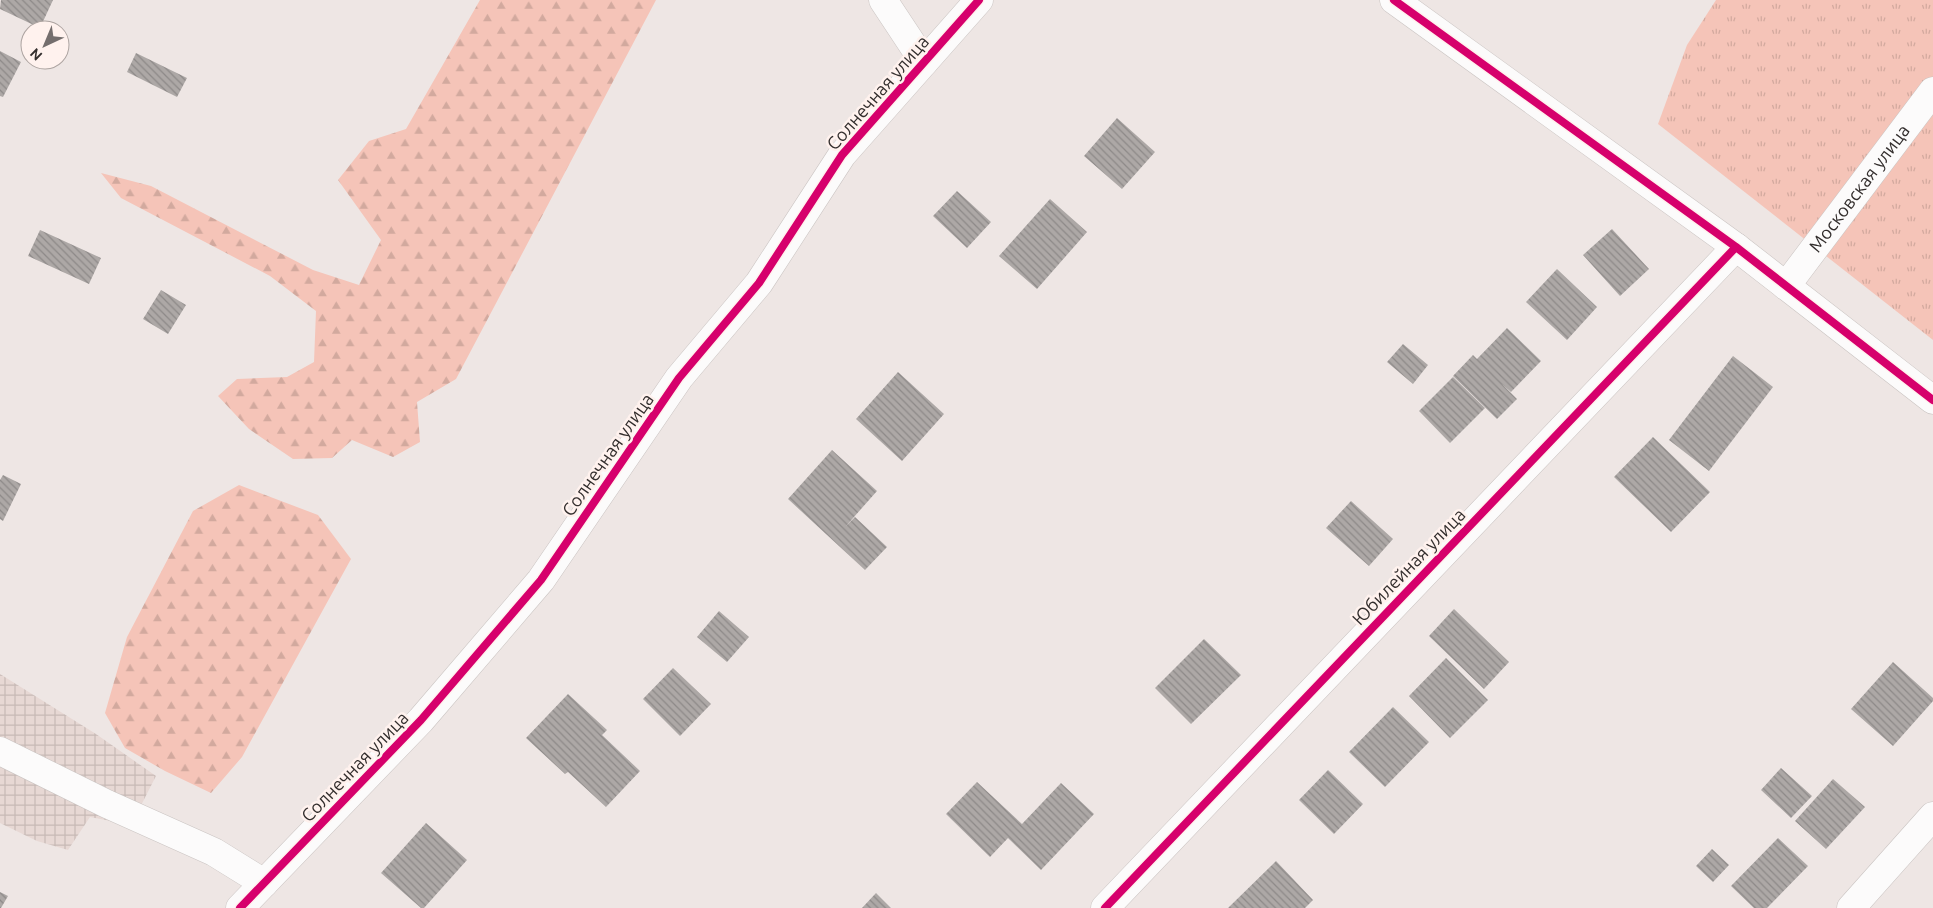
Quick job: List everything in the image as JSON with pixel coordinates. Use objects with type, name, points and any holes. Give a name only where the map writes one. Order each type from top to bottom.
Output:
[{"type":"street","points":[[883,0],[924,62]]},
{"type":"street","name":"Солнечная улица","points":[[240,908],[421,720],[540,580],[679,378],[759,283],[842,155],[979,0]]},
{"type":"street","points":[[1394,0],[1736,247],[1933,400]]},
{"type":"street","name":"Московская улица","points":[[1786,286],[1933,91]]},
{"type":"street","name":"Юбилейная улица","points":[[1105,908],[1736,247]]},
{"type":"street","points":[[0,751],[107,804],[214,852],[264,883]]},
{"type":"street","points":[[1851,908],[1933,816]]},
{"type":"shaded area","points":[[0,674],[96,734],[156,776],[131,825],[90,817],[68,850],[37,841],[0,823]]},
{"type":"green space","points":[[480,0],[656,0],[456,379],[417,402],[420,442],[393,457],[352,440],[332,458],[293,459],[249,429],[218,396],[237,379],[287,377],[314,362],[316,311],[270,276],[121,198],[101,173],[151,186],[313,270],[359,285],[381,240],[338,180],[369,141],[406,129]]},
{"type":"green space","points":[[1716,0],[1933,0],[1933,340],[1658,124],[1687,45]]},
{"type":"green space","points":[[239,485],[318,515],[351,559],[242,757],[211,793],[165,771],[125,748],[105,713],[127,637],[193,511]]},
{"type":"building","points":[[1,0],[53,0],[44,20],[23,20],[0,9]]},
{"type":"building","points":[[0,51],[20,61],[20,64],[3,97],[0,96]]},
{"type":"building","points":[[136,53],[187,78],[177,97],[127,72]]},
{"type":"building","points":[[1117,118],[1155,152],[1122,189],[1084,156]]},
{"type":"building","points":[[957,191],[991,222],[967,248],[933,216]]},
{"type":"building","points":[[1050,199],[1087,232],[1037,289],[999,256]]},
{"type":"building","points":[[1612,229],[1649,269],[1620,296],[1583,255]]},
{"type":"building","points":[[40,230],[101,258],[89,284],[28,256]]},
{"type":"building","points":[[1557,269],[1597,307],[1567,340],[1526,302]]},
{"type":"building","points":[[161,290],[186,305],[168,334],[143,319]]},
{"type":"building","points":[[1507,328],[1541,361],[1511,392],[1502,384],[1517,399],[1497,419],[1453,376],[1473,355],[1477,359]]},
{"type":"building","points":[[1403,344],[1428,365],[1413,384],[1387,362]]},
{"type":"building","points":[[1733,356],[1773,387],[1709,471],[1669,440]]},
{"type":"building","points":[[898,372],[944,414],[902,461],[856,419]]},
{"type":"building","points":[[1453,377],[1485,408],[1450,443],[1419,411]]},
{"type":"building","points":[[1653,437],[1710,492],[1671,532],[1614,477]]},
{"type":"building","points":[[832,450],[877,491],[846,526],[855,517],[887,547],[865,570],[788,499]]},
{"type":"building","points":[[3,475],[21,484],[3,521],[0,519],[0,480]]},
{"type":"building","points":[[1351,501],[1393,539],[1369,566],[1326,528]]},
{"type":"building","points":[[1454,609],[1509,662],[1484,689],[1429,636]]},
{"type":"building","points":[[719,611],[749,637],[727,662],[697,637]]},
{"type":"building","points":[[1204,639],[1241,675],[1191,724],[1155,688]]},
{"type":"building","points":[[1446,658],[1488,700],[1450,738],[1409,696]]},
{"type":"building","points":[[1893,662],[1933,698],[1933,701],[1893,746],[1851,709]]},
{"type":"building","points":[[673,668],[711,704],[680,736],[643,699]]},
{"type":"building","points":[[568,694],[607,730],[602,735],[640,771],[606,807],[568,772],[565,774],[526,738]]},
{"type":"building","points":[[1393,707],[1429,742],[1385,787],[1349,752]]},
{"type":"building","points":[[1781,768],[1812,796],[1791,818],[1761,790]]},
{"type":"building","points":[[1328,770],[1363,804],[1334,834],[1299,800]]},
{"type":"building","points":[[1833,779],[1865,807],[1826,849],[1795,821]]},
{"type":"building","points":[[977,782],[1022,824],[1061,783],[1094,814],[1041,870],[1008,838],[990,857],[946,814]]},
{"type":"building","points":[[426,823],[467,860],[424,908],[421,908],[381,873]]},
{"type":"building","points":[[1778,838],[1808,866],[1767,908],[1754,908],[1731,886]]},
{"type":"building","points":[[1712,849],[1729,865],[1713,882],[1696,866]]},
{"type":"building","points":[[1276,861],[1313,900],[1305,908],[1228,908]]},
{"type":"building","points":[[0,892],[8,896],[1,908],[0,908]]},
{"type":"building","points":[[876,893],[891,908],[862,908]]},
{"type":"cycle path","points":[[240,908],[421,720],[541,580],[679,378],[759,283],[842,155],[979,0]]},
{"type":"cycle path","points":[[1394,0],[1736,247],[1933,400]]},
{"type":"cycle path","points":[[1105,908],[1736,247]]}]
